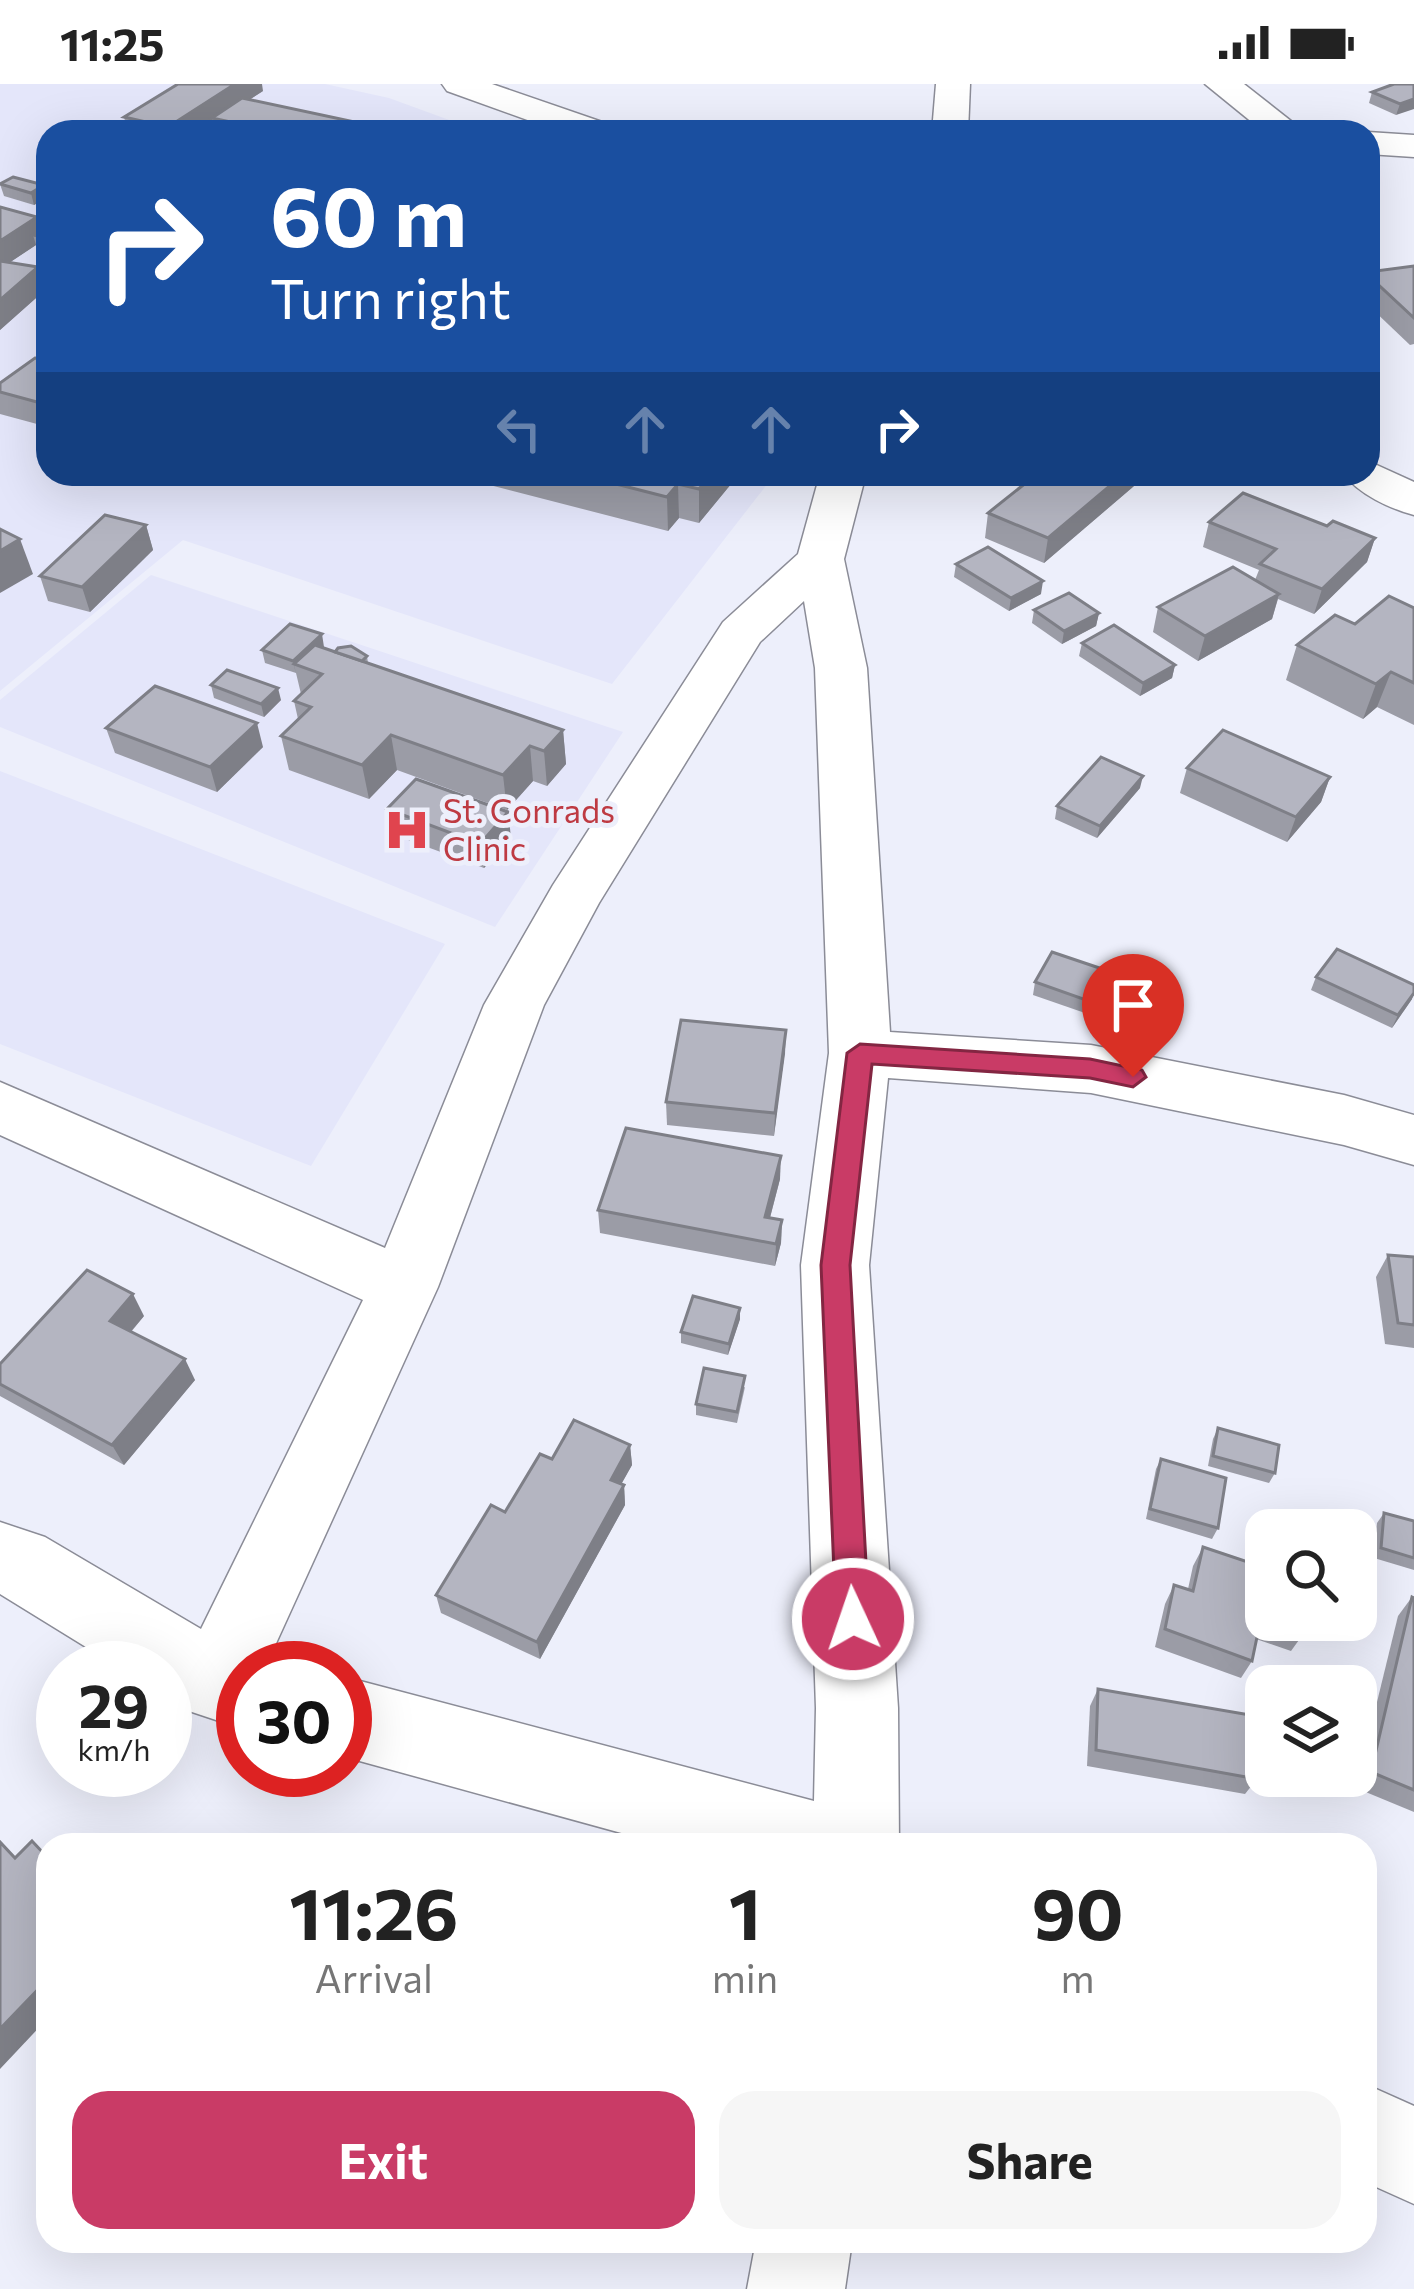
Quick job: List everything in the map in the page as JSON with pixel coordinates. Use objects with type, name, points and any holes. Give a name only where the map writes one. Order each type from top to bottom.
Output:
[{"type":"street","points":[[459,84],[561,120]]},
{"type":"street","points":[[951,120],[953,84]]},
{"type":"street","points":[[1222,84],[1271,120]]},
{"type":"street","points":[[1380,144],[1414,146]]},
{"type":"street","points":[[1380,481],[1414,501]]},
{"type":"street","points":[[840,486],[820,559],[842,668],[860,1053],[836,1265],[857,1708],[856,1833]]},
{"type":"street","points":[[250,1641],[404,1287],[514,1005],[573,899],[741,633],[820,559]]},
{"type":"street","points":[[860,1053],[1090,1069],[1344,1120],[1414,1140]]},
{"type":"street","points":[[0,1107],[404,1287]]},
{"type":"street","points":[[0,1558],[18,1562],[216,1678]]},
{"type":"street","points":[[372,1724],[775,1833]]},
{"type":"street","points":[[1377,2138],[1414,2158]]},
{"type":"street","points":[[796,2289],[802,2253]]},
{"type":"shaded area","points":[[0,84],[325,84],[389,98],[449,120],[36,120],[36,486],[766,486],[612,684],[183,540],[0,691]]},
{"type":"shaded area","name":"St. Conrads Clinic","points":[[151,575],[623,732],[495,927],[0,727],[0,700]]},
{"type":"shaded area","points":[[0,771],[445,944],[311,1166],[0,1044]]},
{"type":"building","points":[[178,84],[235,84],[179,120],[124,117]]},
{"type":"building","points":[[1394,84],[1414,84],[1414,99],[1400,104],[1372,92]]},
{"type":"building","points":[[242,98],[345,120],[221,120],[212,118]]},
{"type":"building","points":[[13,177],[36,183],[36,190],[31,193],[0,184]]},
{"type":"building","points":[[0,207],[36,217],[36,218],[0,241]]},
{"type":"building","points":[[0,261],[36,267],[36,269],[0,300]]},
{"type":"building","points":[[1414,266],[1414,318],[1380,286],[1380,270]]},
{"type":"building","points":[[36,358],[36,402],[0,392],[0,383]]},
{"type":"building","points":[[624,486],[676,486],[667,497]]},
{"type":"building","points":[[1022,486],[1110,486],[1048,538],[988,513]]},
{"type":"building","points":[[1243,493],[1327,526],[1333,521],[1375,538],[1322,589],[1260,564],[1276,549],[1209,522]]},
{"type":"building","points":[[105,515],[146,525],[82,587],[40,576]]},
{"type":"building","points":[[0,529],[20,539],[0,551]]},
{"type":"building","points":[[988,547],[1043,581],[1011,598],[956,564]]},
{"type":"building","points":[[1233,567],[1279,594],[1205,636],[1158,607]]},
{"type":"building","points":[[1069,593],[1099,613],[1064,631],[1034,610]]},
{"type":"building","points":[[1389,596],[1414,608],[1414,683],[1391,672],[1376,684],[1297,645],[1335,615],[1355,624]]},
{"type":"building","points":[[290,624],[322,634],[293,661],[262,650]]},
{"type":"building","points":[[1114,625],[1175,665],[1143,683],[1082,643]]},
{"type":"building","points":[[315,645],[563,730],[544,751],[530,746],[503,775],[391,735],[362,765],[281,736],[311,707],[294,701],[322,674],[294,664]]},
{"type":"building","points":[[351,646],[367,656],[362,661],[335,652]]},
{"type":"building","points":[[227,670],[278,688],[261,704],[211,685]]},
{"type":"building","points":[[155,686],[257,723],[210,767],[106,728]]},
{"type":"building","points":[[1223,730],[1330,777],[1296,817],[1187,768]]},
{"type":"building","points":[[1101,757],[1143,776],[1100,826],[1057,806]]},
{"type":"building","points":[[416,779],[508,812],[480,844],[387,809]]},
{"type":"building","points":[[1337,949],[1414,985],[1414,993],[1398,1015],[1316,977]]},
{"type":"building","points":[[1052,952],[1129,978],[1114,1010],[1035,982]]},
{"type":"building","points":[[681,1020],[786,1030],[775,1113],[666,1102]]},
{"type":"building","points":[[626,1128],[781,1156],[765,1217],[782,1220],[776,1244],[598,1210]]},
{"type":"building","points":[[1388,1255],[1414,1257],[1414,1325],[1398,1323]]},
{"type":"building","points":[[87,1270],[133,1294],[110,1321],[185,1359],[112,1445],[0,1384],[0,1364]]},
{"type":"building","points":[[693,1296],[740,1308],[729,1344],[681,1332]]},
{"type":"building","points":[[704,1368],[745,1376],[737,1412],[696,1404]]},
{"type":"building","points":[[574,1420],[630,1445],[611,1480],[624,1485],[537,1642],[436,1595],[491,1505],[505,1512],[540,1454],[552,1459]]},
{"type":"building","points":[[1218,1428],[1279,1445],[1275,1473],[1213,1456]]},
{"type":"building","points":[[1161,1459],[1226,1478],[1218,1528],[1150,1509]]},
{"type":"building","points":[[1384,1513],[1414,1521],[1414,1558],[1381,1548]]},
{"type":"building","points":[[1203,1547],[1245,1561],[1245,1641],[1256,1641],[1252,1661],[1165,1629],[1174,1585],[1193,1591]]},
{"type":"building","points":[[1412,1597],[1414,1790],[1377,1775],[1377,1746]]},
{"type":"building","points":[[1098,1689],[1245,1714],[1245,1777],[1096,1750]]},
{"type":"building","points":[[32,1841],[36,1845],[36,1992],[0,2029],[0,1842],[15,1858]]},
{"type":"place","name":"St. Conrads Clinic","points":[[407,830]]},
{"type":"route","points":[[853,1619],[836,1265],[860,1053],[1090,1069],[1133,1077]]}]
